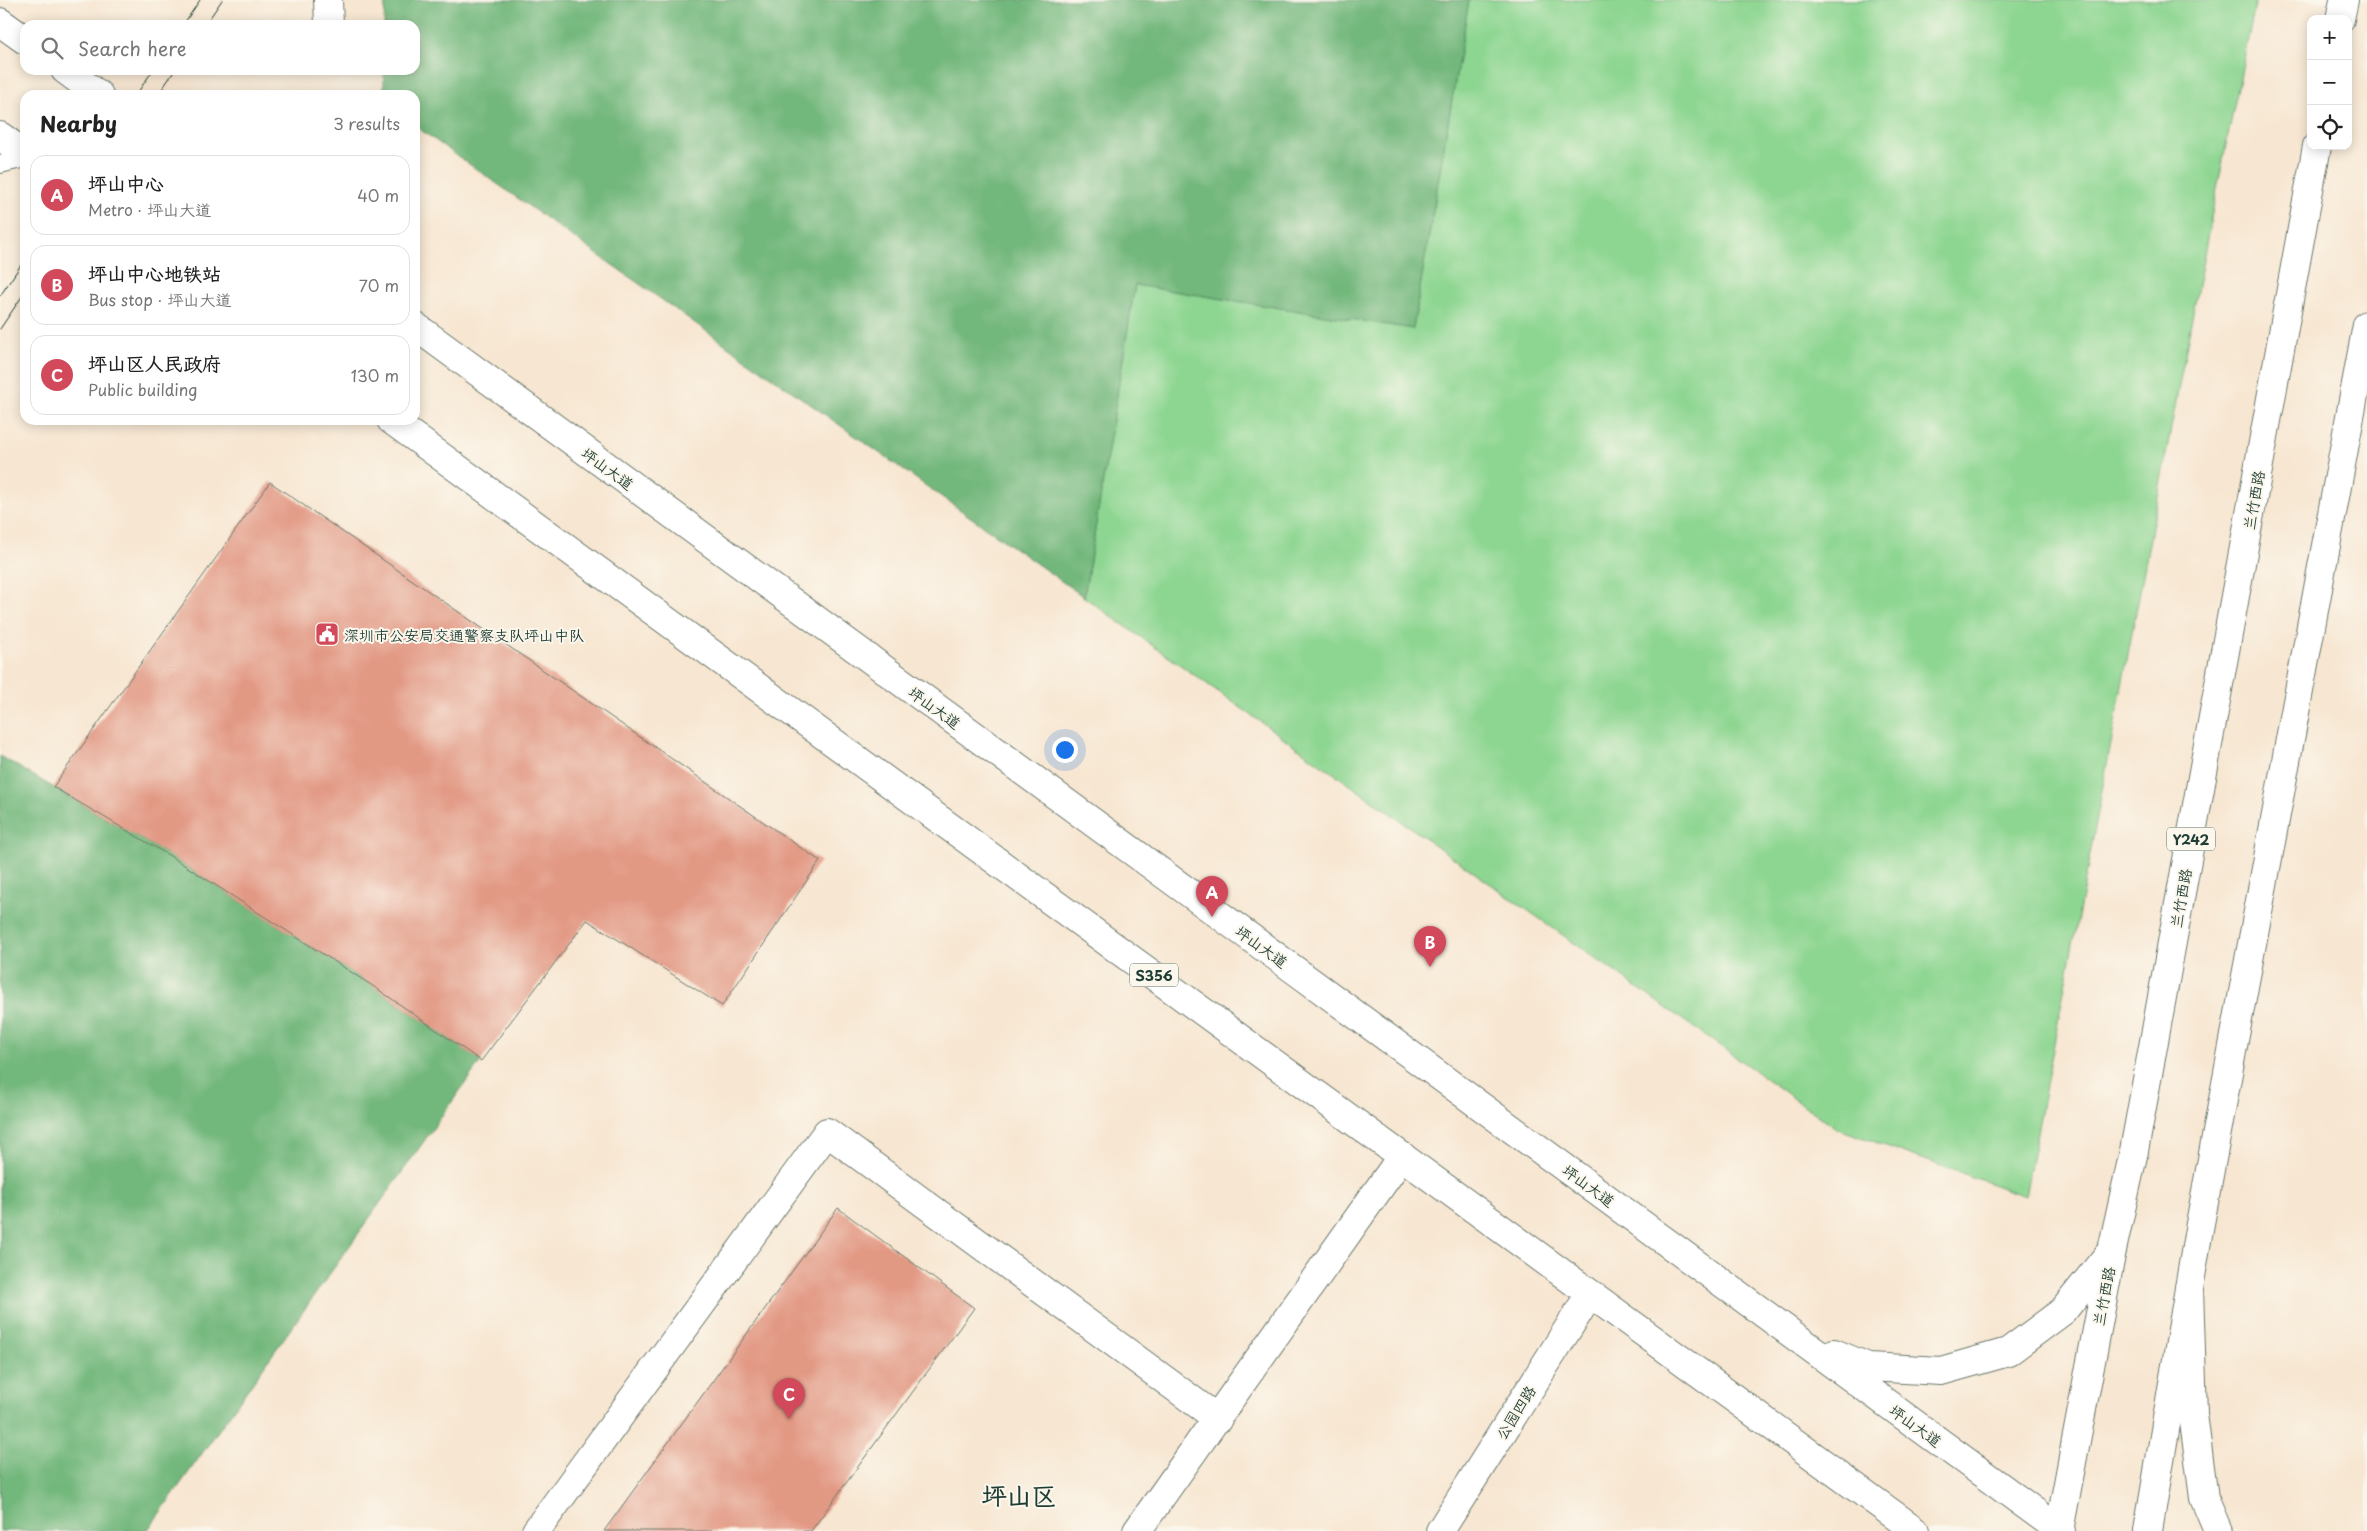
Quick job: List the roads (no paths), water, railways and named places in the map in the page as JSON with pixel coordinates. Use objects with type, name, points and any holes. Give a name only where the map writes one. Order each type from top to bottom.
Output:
[{"type":"main road","points":[[328,0],[329,20]]},
{"type":"main road","points":[[2341,15],[2344,0]]},
{"type":"main road","points":[[0,22],[20,36]]},
{"type":"main road","points":[[72,75],[93,90]]},
{"type":"main road","points":[[0,136],[20,152]]},
{"type":"main road","name":"兰竹西路","points":[[2059,1531],[2112,1250],[2136,1141],[2316,150]]},
{"type":"main road","points":[[2148,1531],[2189,1288],[2367,325]]},
{"type":"main road","name":"坪山大道","points":[[420,330],[2059,1531]]},
{"type":"main road","name":"S356","points":[[398,425],[1916,1531]]},
{"type":"main road","points":[[536,1531],[827,1132],[1218,1419]]},
{"type":"main road","points":[[1137,1531],[1218,1419],[1402,1156]]},
{"type":"main road","points":[[1798,1338],[1868,1367],[1941,1371],[2008,1352],[2063,1311],[2112,1250]]},
{"type":"main road","points":[[2189,1288],[2193,1414],[2204,1498],[2218,1531]]},
{"type":"main road","name":"公园四路","points":[[1440,1531],[1590,1294]]},
{"type":"lane","points":[[0,164],[20,158]]},
{"type":"tram line","points":[[186,20],[200,0]]},
{"type":"tram line","points":[[208,20],[222,0]]},
{"type":"tram line","points":[[139,90],[150,75]]},
{"type":"tram line","points":[[161,90],[172,75]]},
{"type":"tram line","points":[[0,296],[20,266]]},
{"type":"tram line","points":[[0,329],[20,299]]},
{"type":"place","name":"深圳市公安局交通警察支队坪山中队","points":[[327,634]]},
{"type":"place","name":"坪山中心","points":[[1212,917]]},
{"type":"place","name":"坪山中心地铁站","points":[[1430,967]]},
{"type":"place","name":"坪山区人民政府","points":[[789,1419]]},
{"type":"district","name":"坪山区","points":[[1019,1495]]}]
